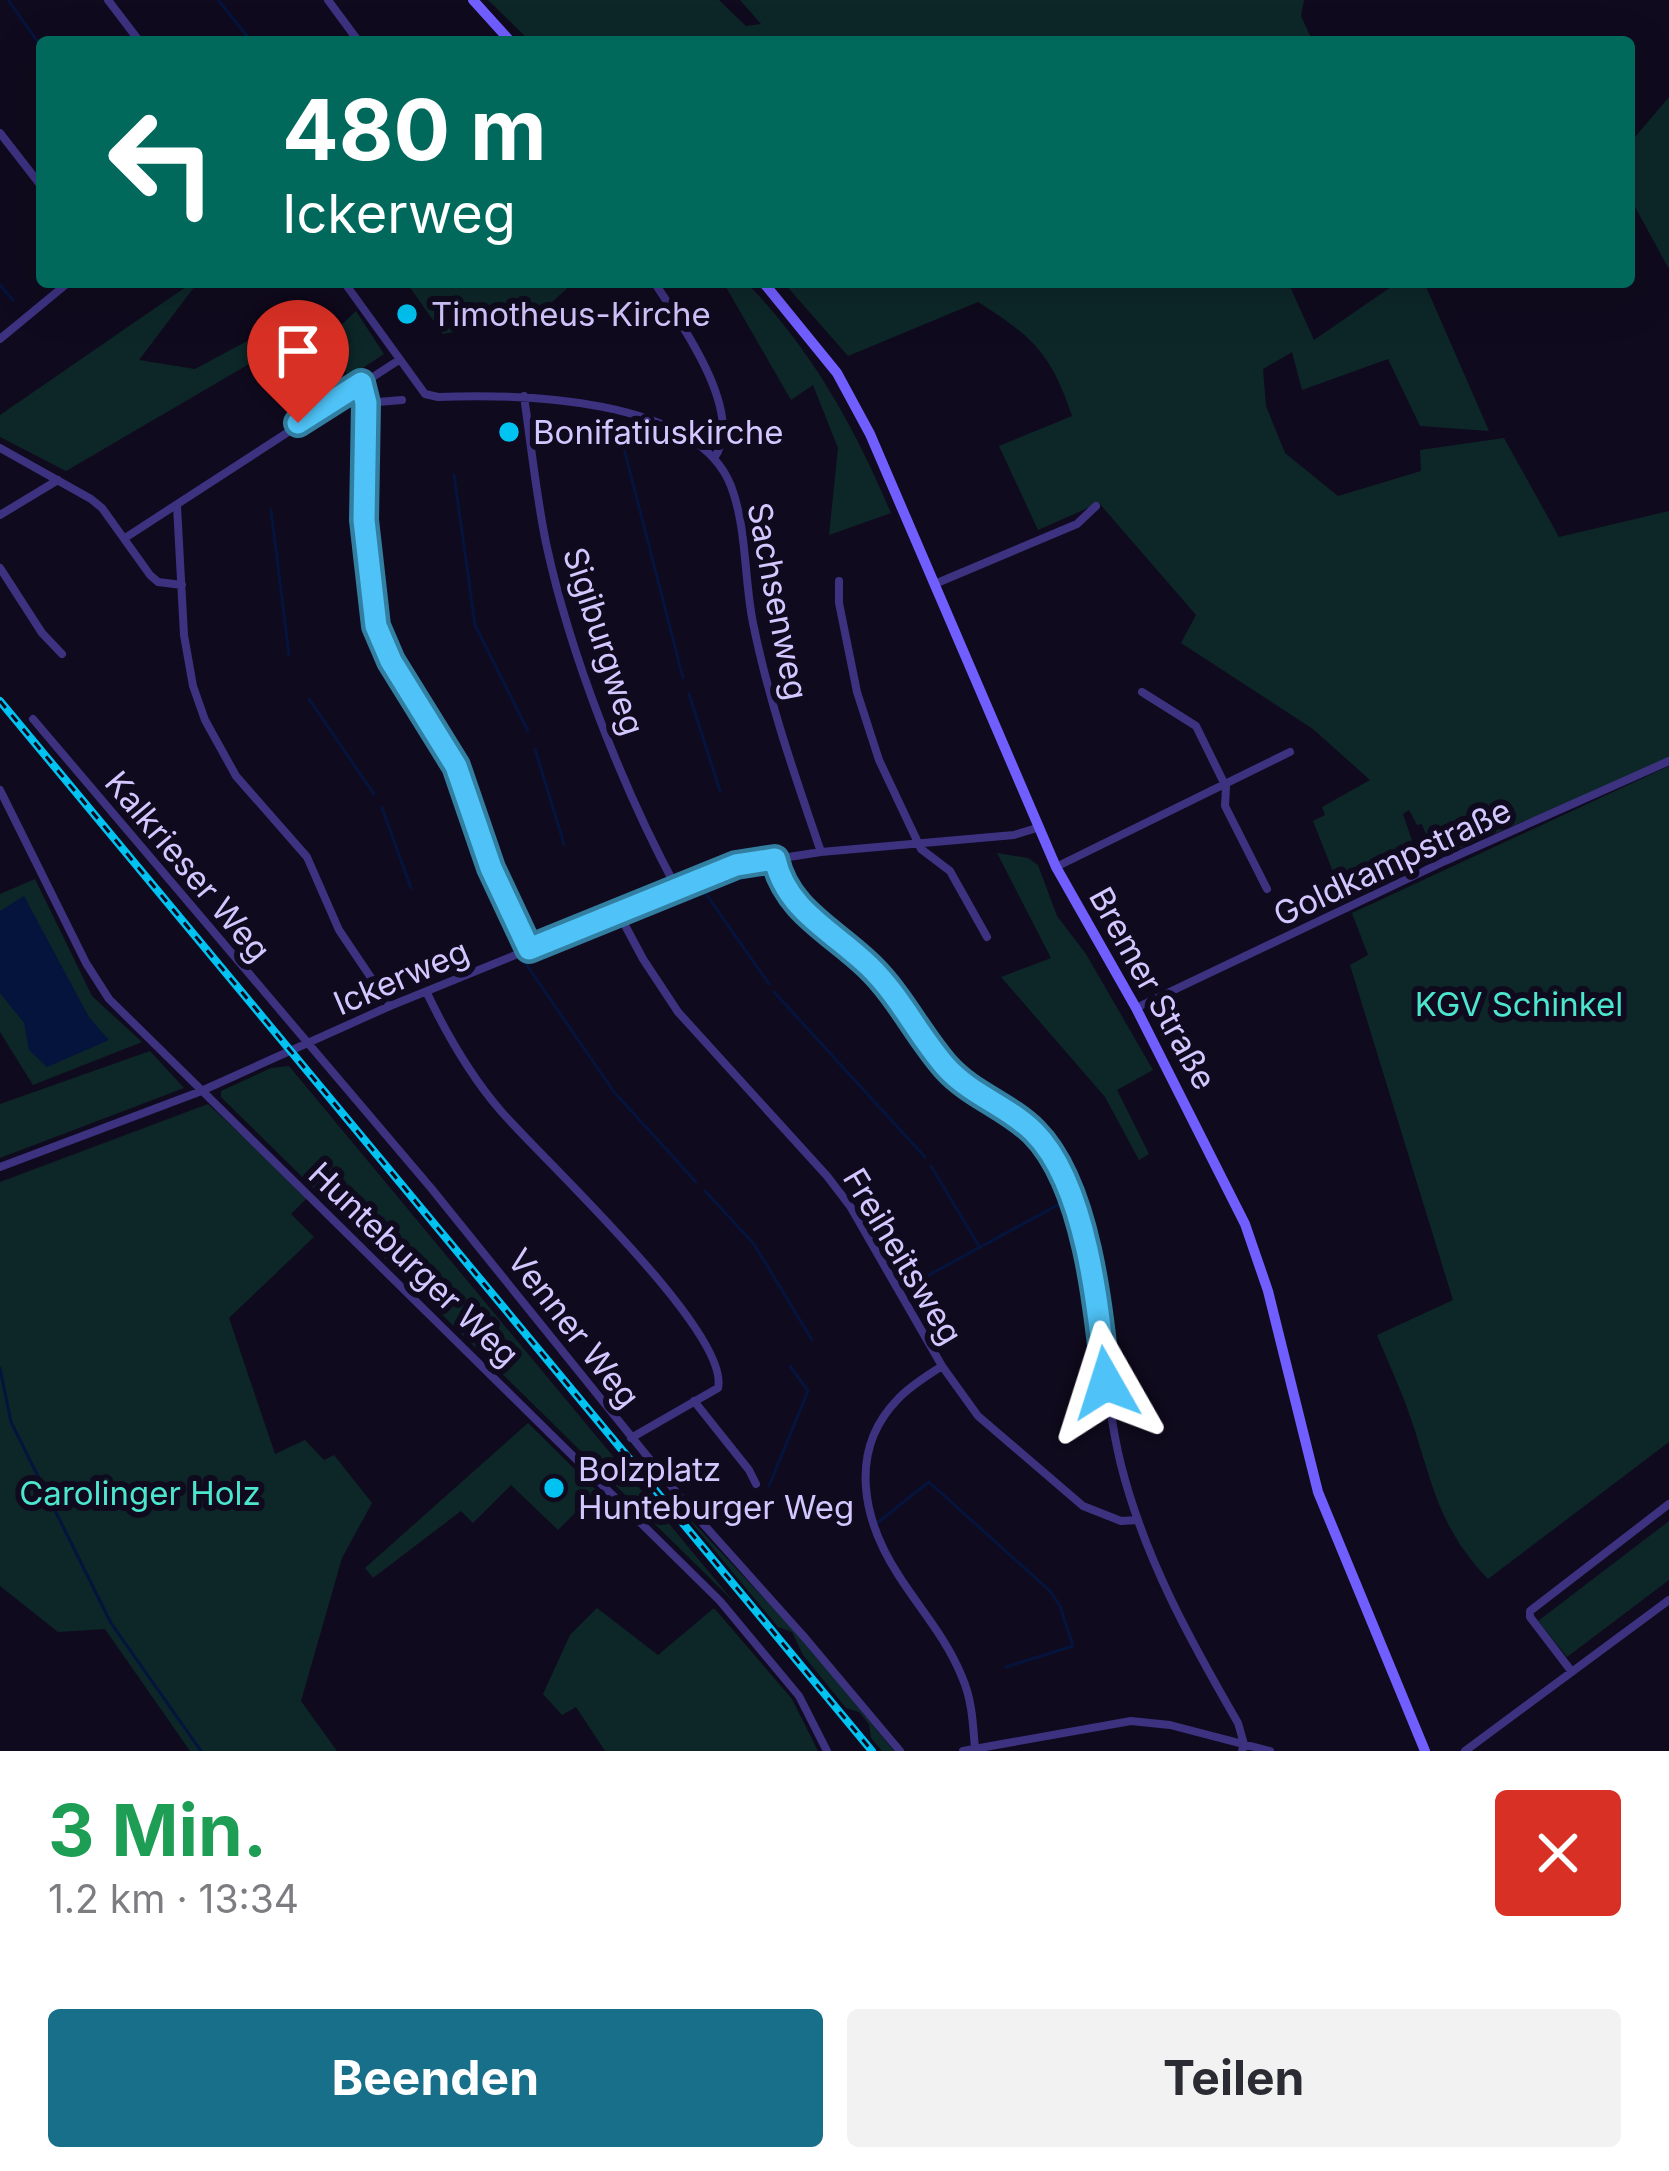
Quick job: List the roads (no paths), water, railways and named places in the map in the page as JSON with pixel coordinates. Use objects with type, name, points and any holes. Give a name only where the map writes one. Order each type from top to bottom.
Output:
[{"type":"main road","points":[[473,0],[506,36]]},
{"type":"main road","name":"Bremer Straße","points":[[770,288],[846,388],[937,583],[1056,867],[1136,1008],[1246,1224],[1260,1262],[1318,1492],[1425,1751]]},
{"type":"street","points":[[108,0],[135,36]]},
{"type":"street","points":[[328,0],[355,36]]},
{"type":"street","points":[[0,134],[36,179]]},
{"type":"street","points":[[0,339],[62,288]]},
{"type":"street","points":[[348,288],[425,394],[524,396],[611,408],[686,439],[714,458],[725,434],[717,397],[686,332],[658,288]]},
{"type":"street","points":[[125,538],[399,360]]},
{"type":"street","points":[[361,383],[366,403],[364,520],[376,626],[391,661],[456,766],[491,868],[529,949]]},
{"type":"street","name":"Sigiburgweg","points":[[524,396],[545,540],[567,621],[633,800],[677,890]]},
{"type":"street","points":[[366,403],[402,400]]},
{"type":"street","points":[[0,448],[102,508],[158,582],[182,586]]},
{"type":"street","name":"Sachsenweg","points":[[714,458],[736,500],[762,668],[821,852]]},
{"type":"street","points":[[0,515],[58,480]]},
{"type":"street","points":[[177,506],[184,635],[193,686],[220,751],[254,800],[307,857],[339,930],[390,1006]]},
{"type":"street","points":[[937,583],[1077,524],[1096,506]]},
{"type":"street","points":[[0,568],[42,633],[62,653]]},
{"type":"street","points":[[838,581],[862,715],[879,760],[926,855],[950,871],[987,937]]},
{"type":"street","points":[[1142,692],[1196,726],[1226,787],[1226,806],[1267,889]]},
{"type":"street","name":"Kalkrieser Weg","points":[[33,719],[306,1044]]},
{"type":"street","points":[[1056,867],[1290,752]]},
{"type":"street","name":"Goldkampstraße","points":[[1136,1008],[1669,761]]},
{"type":"street","name":"Hunteburger Weg","points":[[0,790],[100,989],[720,1601],[799,1696],[827,1751]]},
{"type":"street","name":"Ickerweg","points":[[0,1167],[202,1090],[390,1006],[736,865],[821,852],[1014,835],[1040,827]]},
{"type":"street","points":[[775,859],[794,903],[880,978],[949,1070],[1016,1116],[1052,1155],[1072,1201],[1090,1267],[1114,1430],[1138,1520],[1162,1586],[1238,1723],[1243,1748]]},
{"type":"street","name":"Freiheitsweg","points":[[619,914],[678,1012],[850,1206],[941,1366],[978,1416],[1067,1496],[1121,1521],[1138,1520]]},
{"type":"street","points":[[427,992],[460,1056],[499,1108],[658,1278],[691,1322],[720,1383],[631,1438]]},
{"type":"street","name":"Venner Weg","points":[[306,1044],[431,1188],[631,1438],[900,1751]]},
{"type":"street","points":[[941,1366],[901,1395],[876,1429],[865,1469],[865,1490],[877,1538],[932,1621],[964,1681],[975,1749]]},
{"type":"street","points":[[694,1401],[756,1484]]},
{"type":"street","points":[[1572,1672],[1530,1611],[1669,1504]]},
{"type":"street","points":[[1465,1751],[1669,1600]]},
{"type":"street","points":[[963,1751],[1131,1721],[1169,1725],[1243,1748],[1270,1751]]},
{"type":"water","points":[[24,896],[89,1017],[109,1040],[47,1067],[29,1050],[24,1023],[0,993],[0,911]]},
{"type":"waterway","points":[[8,0],[36,40]]},
{"type":"waterway","points":[[218,0],[247,36]]},
{"type":"waterway","points":[[0,285],[13,300]]},
{"type":"waterway","points":[[625,422],[622,441],[683,678]]},
{"type":"waterway","points":[[454,475],[475,625],[528,731]]},
{"type":"waterway","points":[[271,510],[289,655]]},
{"type":"waterway","points":[[689,694],[720,791]]},
{"type":"waterway","points":[[309,699],[374,794]]},
{"type":"waterway","points":[[535,749],[564,844]]},
{"type":"waterway","points":[[382,808],[411,888]]},
{"type":"waterway","points":[[704,891],[769,984]]},
{"type":"waterway","points":[[526,964],[614,1092],[696,1182]]},
{"type":"waterway","points":[[774,992],[925,1157]]},
{"type":"waterway","points":[[931,1166],[979,1246]]},
{"type":"waterway","points":[[705,1191],[754,1244],[812,1340]]},
{"type":"waterway","points":[[907,1287],[1065,1201]]},
{"type":"waterway","points":[[769,1486],[808,1391],[790,1366]]},
{"type":"waterway","points":[[0,1368],[11,1422],[111,1623],[201,1751]]},
{"type":"waterway","points":[[877,1523],[929,1482],[1050,1591],[1073,1646],[1006,1667]]},
{"type":"railway","points":[[0,701],[872,1751]]},
{"type":"place","name":"Timotheus-Kirche","points":[[407,314]]},
{"type":"place","name":"Bonifatiuskirche","points":[[509,432]]},
{"type":"place","name":"Bolzplatz Hunteburger Weg","points":[[554,1488]]},
{"type":"park label","name":"KGV Schinkel","points":[[1519,1004]]},
{"type":"park label","name":"Carolinger Holz","points":[[140,1493]]}]
